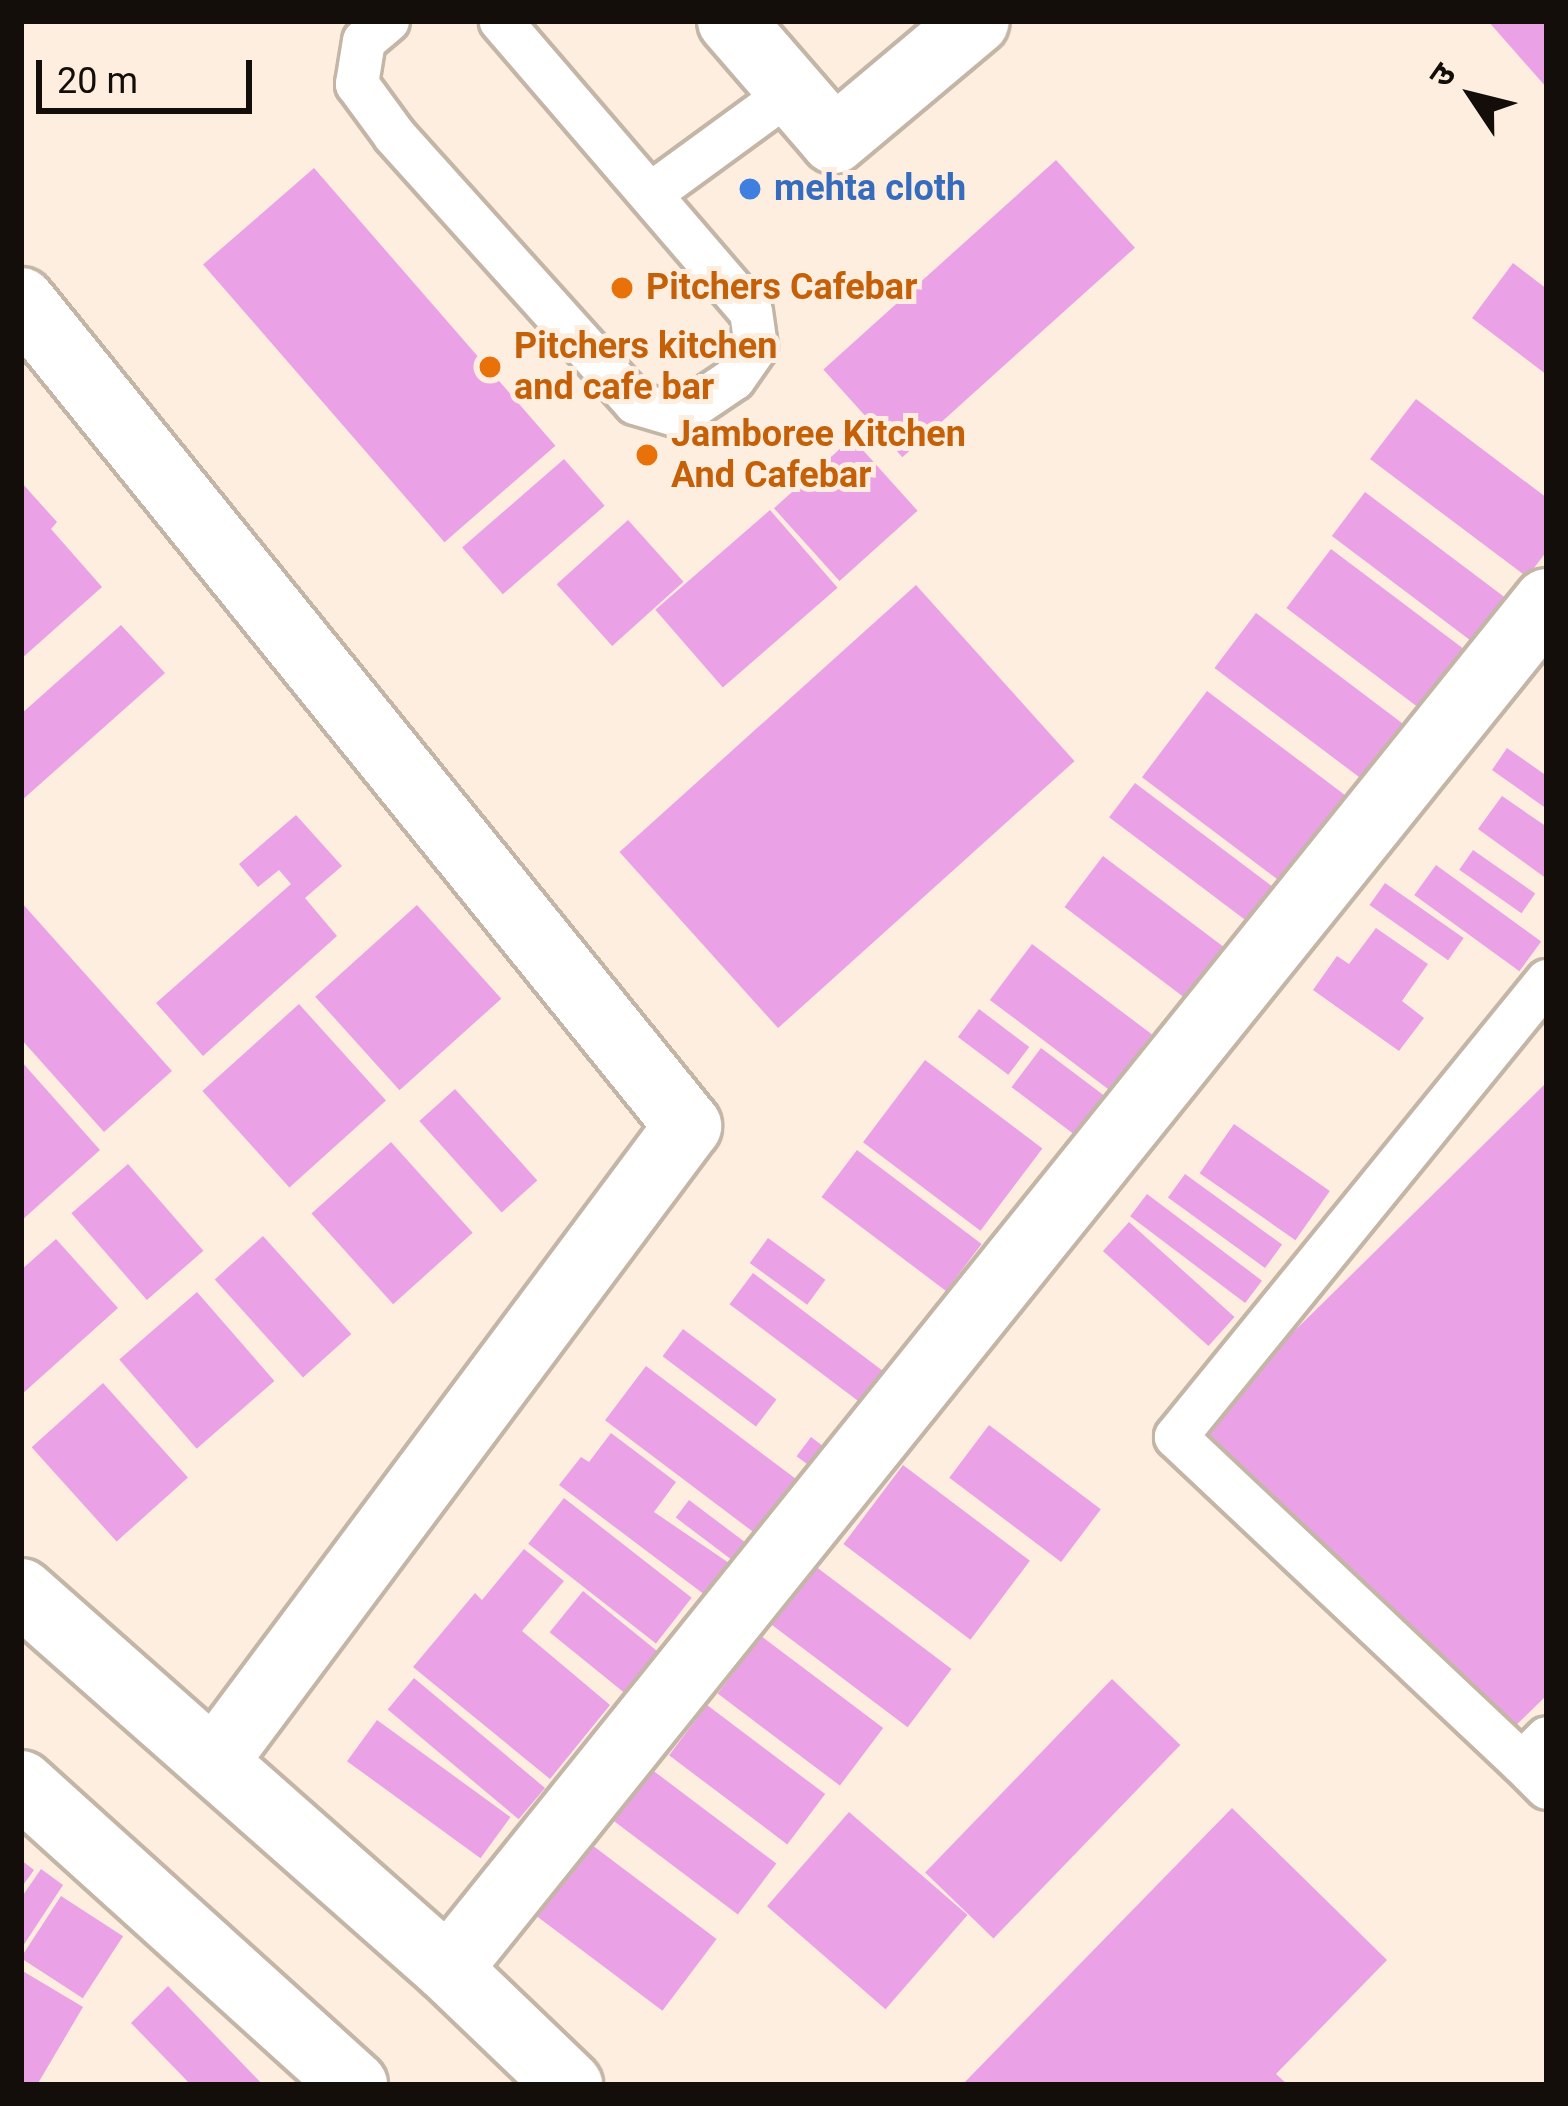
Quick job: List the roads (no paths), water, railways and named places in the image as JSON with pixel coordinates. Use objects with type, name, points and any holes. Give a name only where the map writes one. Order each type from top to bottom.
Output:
[{"type":"street","points":[[731,21],[834,140],[976,21]]},
{"type":"street","points":[[21,302],[688,1126],[214,1762]]},
{"type":"street","points":[[448,1969],[1547,602]]},
{"type":"street","points":[[21,1592],[448,1969],[569,2085]]},
{"type":"street","points":[[21,1784],[354,2085]]},
{"type":"lane","points":[[388,21],[364,41],[357,84],[395,136],[635,403],[679,416],[734,379],[756,347],[751,312],[500,21]]},
{"type":"lane","points":[[652,193],[792,91]]},
{"type":"lane","points":[[1539,1763],[1176,1436],[1547,981]]},
{"type":"place","name":"mehta cloth","points":[[750,189]]},
{"type":"place","name":"Pitchers Cafebar","points":[[622,288]]},
{"type":"place","name":"Pitchers kitchen and cafe bar","points":[[490,367]]},
{"type":"place","name":"Jamboree Kitchen And Cafebar","points":[[647,455]]}]
